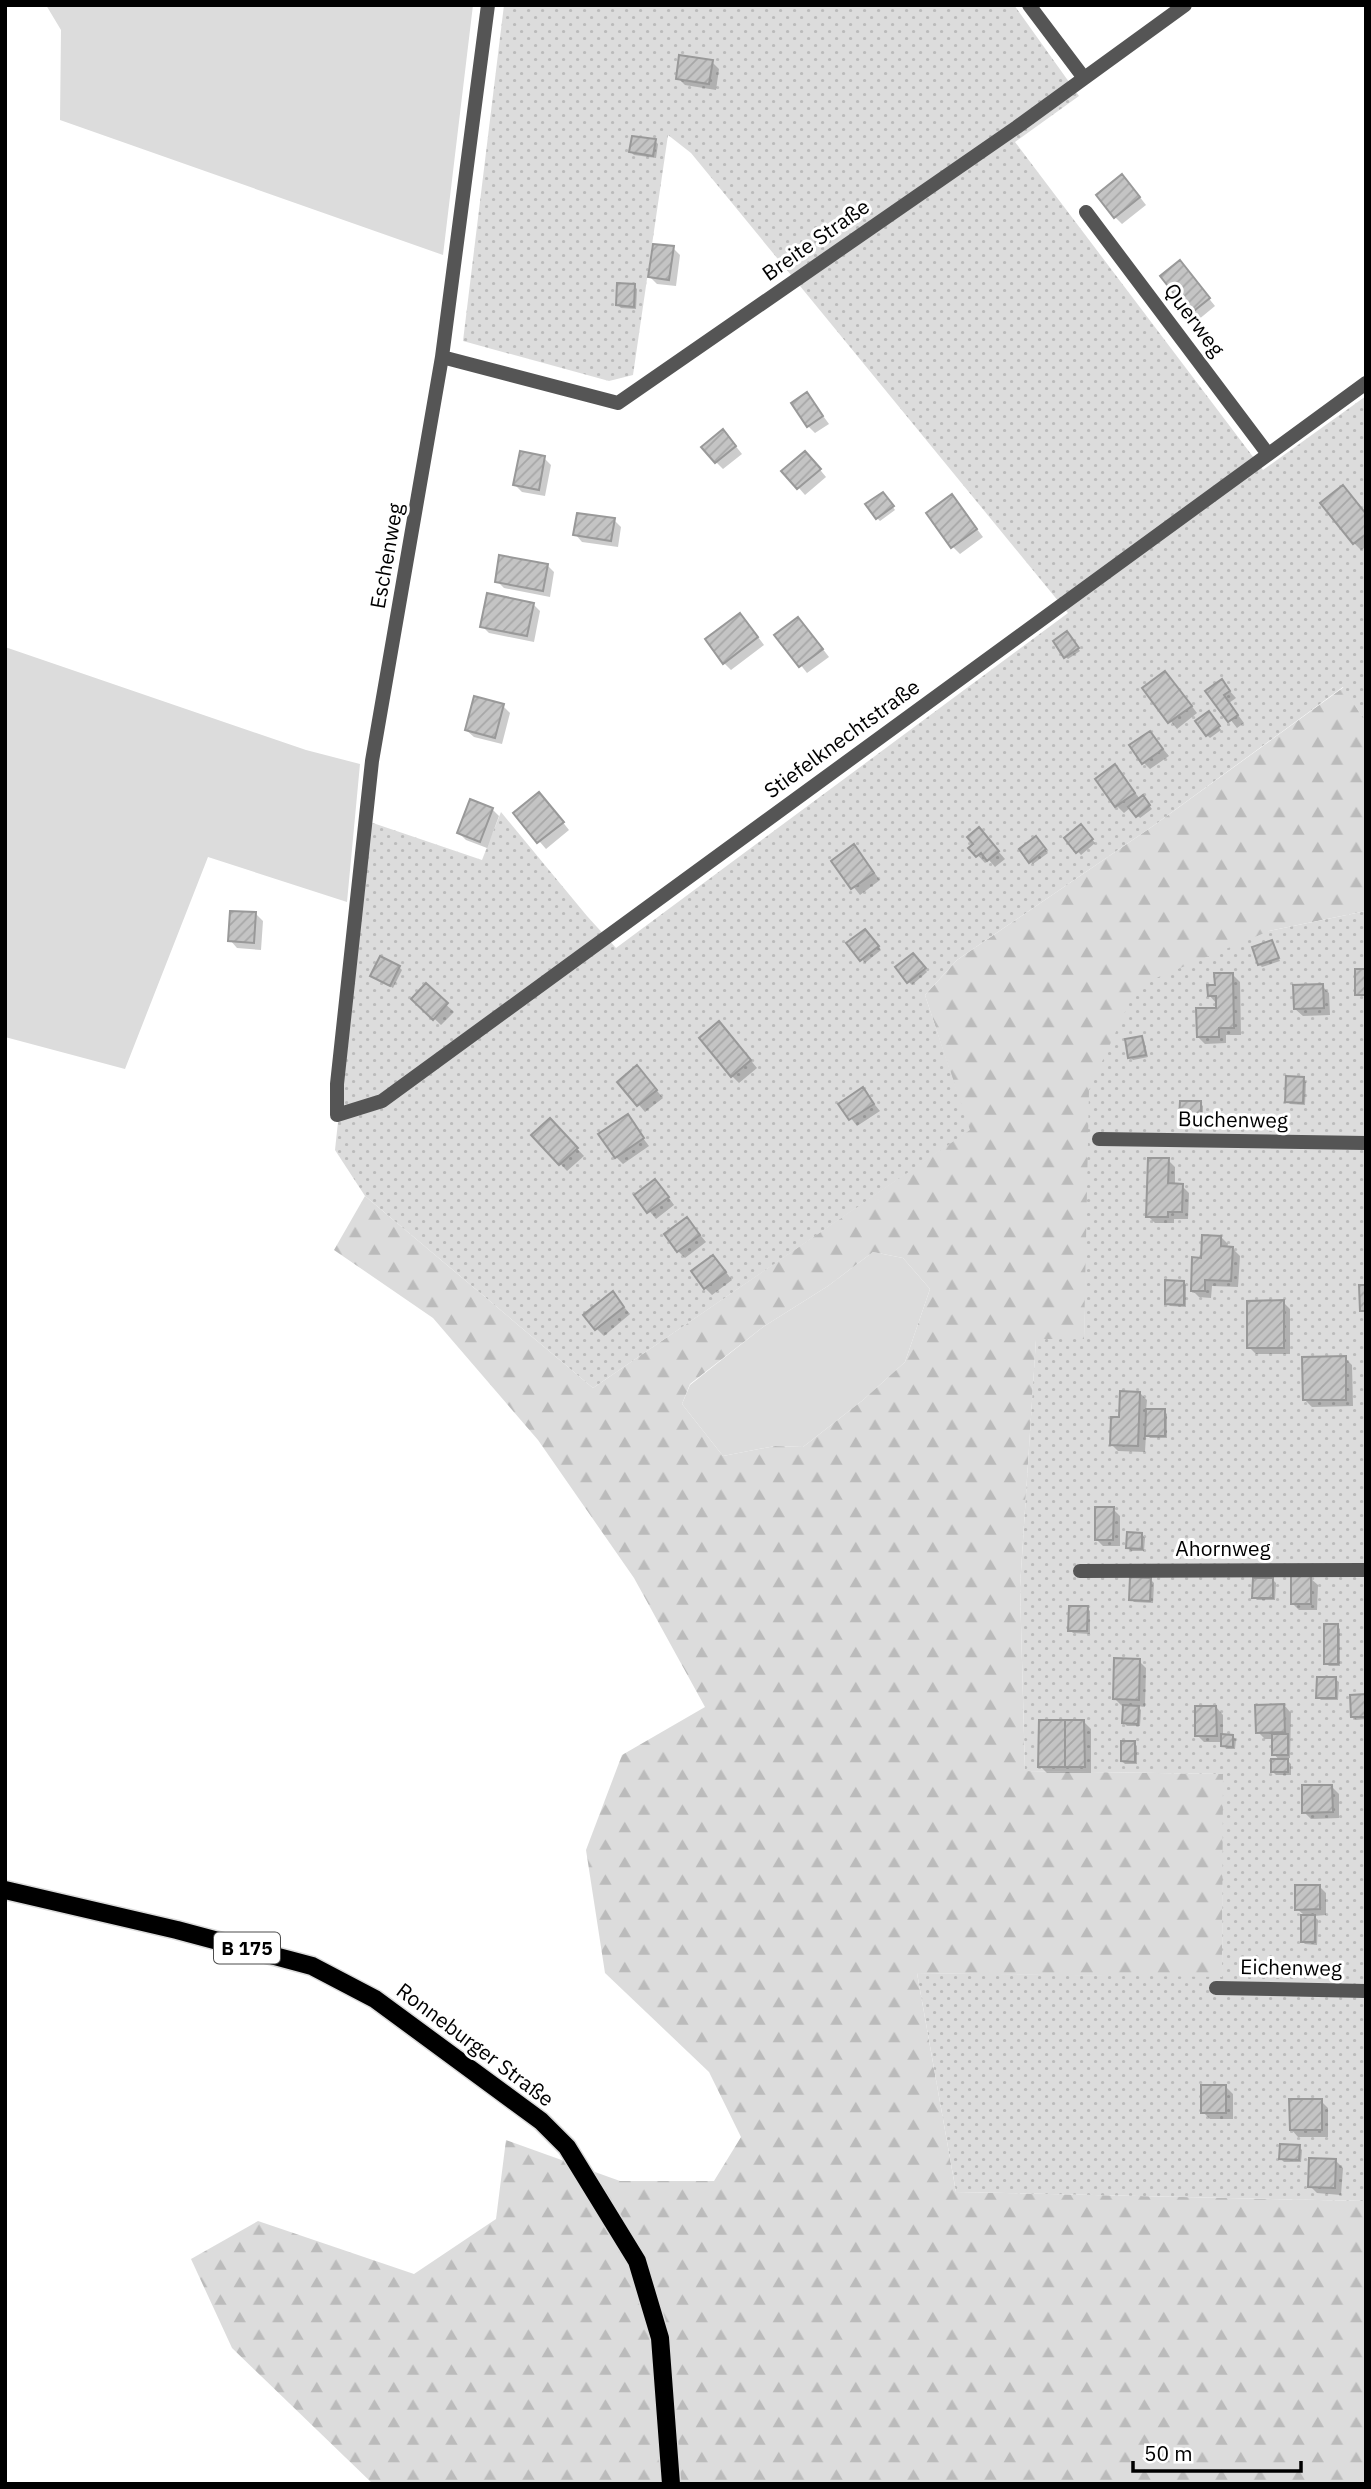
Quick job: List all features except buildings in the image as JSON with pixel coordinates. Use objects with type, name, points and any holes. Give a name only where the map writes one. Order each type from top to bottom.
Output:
[{"type":"main road","name":"Ronneburger Straße","points":[[5,1890],[177,1930],[312,1966],[375,1999],[541,2121],[567,2147],[637,2261],[660,2338],[671,2484]]},
{"type":"street","name":"Eschenweg","points":[[337,1115],[337,1084],[372,761],[443,357],[488,5]]},
{"type":"street","points":[[1029,5],[1084,78]]},
{"type":"street","name":"Breite Straße","points":[[443,357],[618,403],[1017,127],[1185,5]]},
{"type":"street","name":"Querweg","points":[[1086,212],[1268,454]]},
{"type":"street","name":"Stiefelknechtstraße","points":[[337,1115],[382,1101],[1366,383]]},
{"type":"street","name":"Buchenweg","points":[[1100,1139],[1366,1143]]},
{"type":"street","name":"Ahornweg","points":[[1080,1571],[1366,1570]]},
{"type":"street","name":"Eichenweg","points":[[1216,1988],[1366,1991]]},
{"type":"green space","points":[[46,5],[473,5],[443,255],[60,120],[61,30]]},
{"type":"green space","points":[[504,5],[1014,5],[1079,96],[1015,142],[1263,470],[1366,396],[1366,723],[1343,687],[1153,826],[957,960],[925,995],[970,1130],[593,1388],[365,1196],[335,1150],[370,822],[482,860],[501,812],[616,948],[1068,613],[691,153],[668,135],[633,375],[609,381],[463,341]]},
{"type":"green space","points":[[5,647],[306,750],[360,764],[347,902],[208,857],[125,1069],[5,1037]]},
{"type":"green space","points":[[1344,687],[1366,723],[1366,911],[1269,931],[1090,1156],[1084,1339],[1036,1340],[1020,1587],[1025,1771],[1224,1774],[1222,1978],[917,1973],[956,2192],[1366,2201],[1366,2484],[373,2484],[232,2348],[191,2259],[258,2221],[414,2274],[496,2219],[506,2140],[620,2181],[714,2181],[741,2137],[709,2072],[605,1973],[586,1850],[622,1755],[705,1707],[634,1578],[538,1440],[433,1318],[334,1250],[365,1196],[593,1388],[969,1130],[925,995],[957,960],[1153,826]],"holes":[[[873,1252],[903,1258],[930,1289],[905,1362],[863,1400],[803,1447],[775,1446],[723,1456],[682,1404],[690,1384],[763,1327],[828,1286]]]},
{"type":"green space","points":[[1366,911],[1366,2201],[956,2192],[917,1973],[1222,1977],[1223,1774],[1025,1771],[1020,1587],[1036,1339],[1084,1339],[1089,1090],[1137,986],[1269,931]]},
{"type":"green space","points":[[873,1252],[903,1258],[930,1289],[905,1362],[863,1400],[803,1447],[775,1446],[723,1456],[682,1404],[690,1385],[763,1327],[828,1286]]}]
